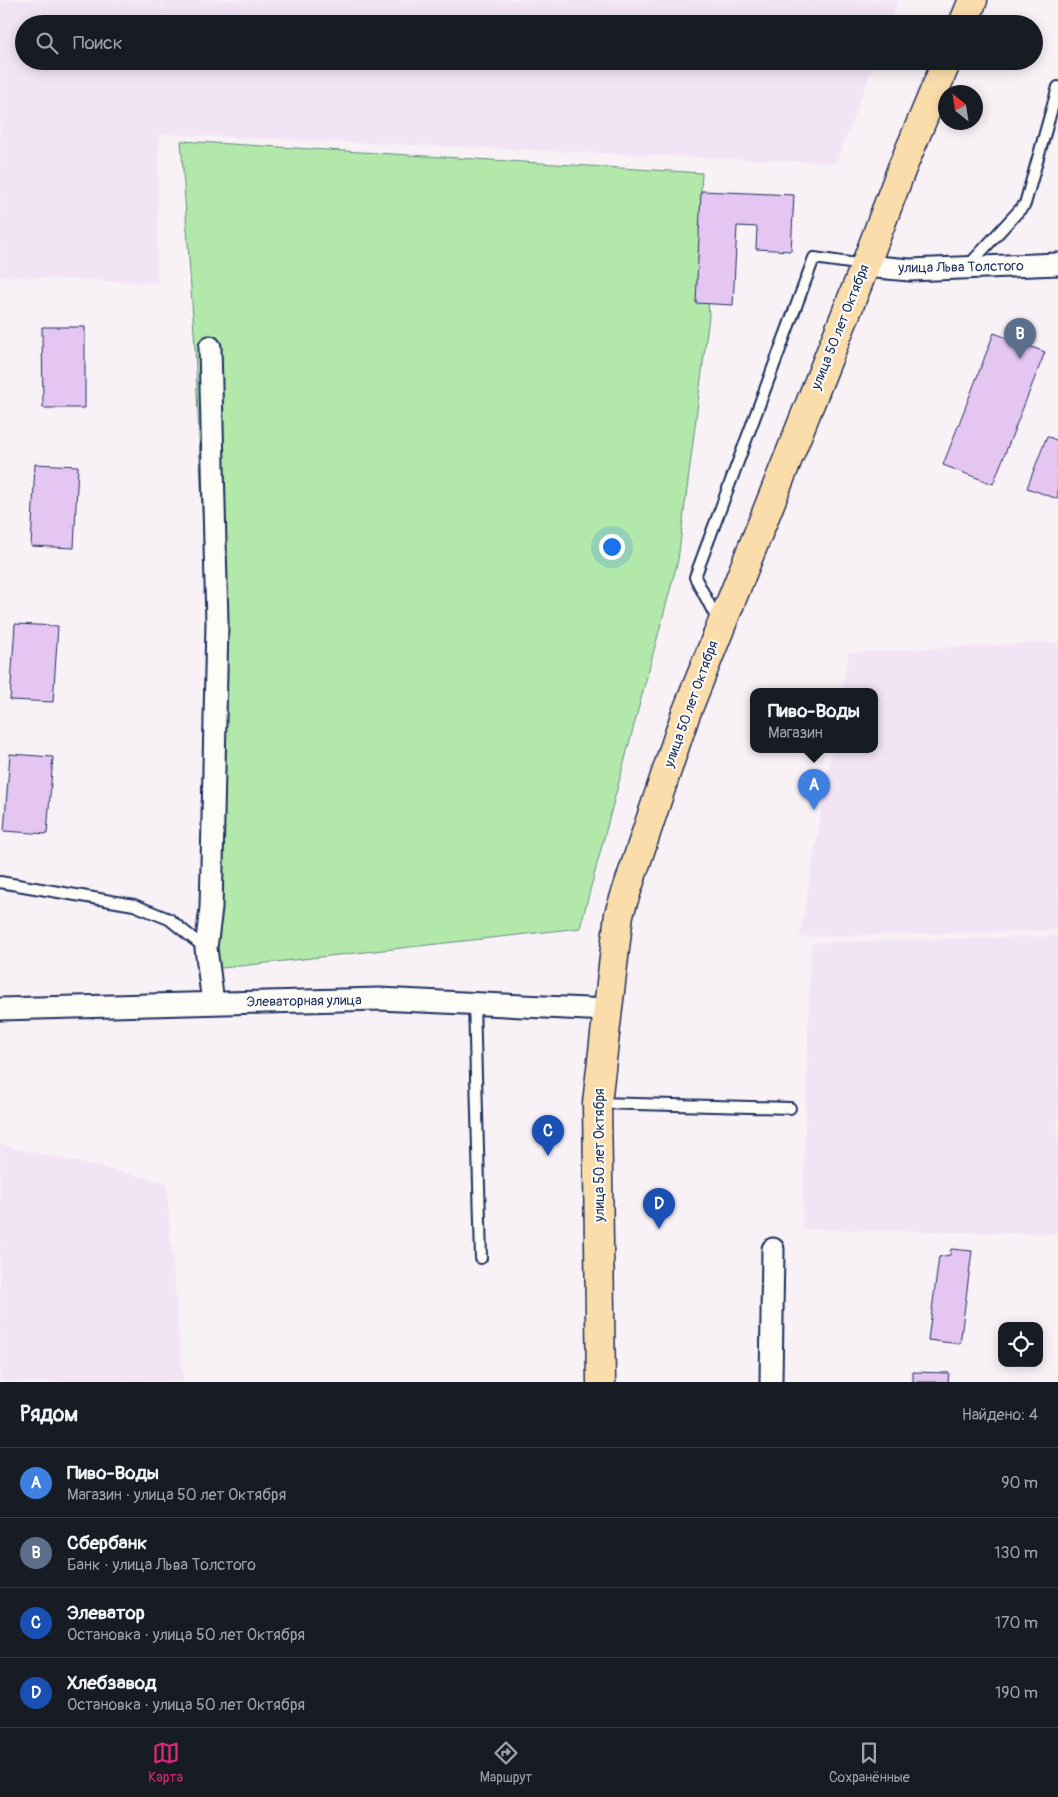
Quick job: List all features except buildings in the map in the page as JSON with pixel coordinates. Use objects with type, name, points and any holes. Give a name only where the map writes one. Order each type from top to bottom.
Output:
[{"type":"highway","points":[[967,15],[973,0]]},
{"type":"highway","name":"улица 50 лет Октября","points":[[601,1382],[597,1103],[618,914],[684,716],[865,266],[902,168],[943,70]]},
{"type":"street","name":"улица Льва Толстого","points":[[865,266],[910,270],[1058,264]]},
{"type":"street","points":[[210,347],[216,622],[211,908],[206,948],[213,1003]]},
{"type":"street","name":"Элеваторная улица","points":[[0,1008],[378,999],[608,1010]]},
{"type":"street","points":[[771,1382],[773,1249]]},
{"type":"lane","points":[[966,268],[1024,204],[1058,87]]},
{"type":"lane","points":[[720,627],[695,577],[814,258],[865,266]]},
{"type":"lane","points":[[0,882],[134,905],[169,919],[206,948]]},
{"type":"lane","points":[[474,1003],[481,1258]]},
{"type":"lane","points":[[597,1103],[790,1108]]},
{"type":"shaded area","points":[[0,0],[161,0],[161,14],[162,0],[898,0],[892,15],[15,15],[15,70],[872,70],[836,163],[159,134],[157,283],[0,276]]},
{"type":"shaded area","points":[[1058,642],[1058,930],[800,937],[831,753],[878,753],[878,688],[843,688],[849,653]]},
{"type":"shaded area","points":[[1058,936],[1058,1234],[802,1229],[811,943]]},
{"type":"shaded area","points":[[0,1145],[166,1182],[183,1382],[0,1382]]},
{"type":"green space","points":[[181,141],[702,173],[701,191],[709,316],[678,560],[580,928],[213,969],[220,912],[195,347]]},
{"type":"place","name":"Сбербанк","points":[[1020,359]]},
{"type":"place","name":"Пиво-Воды","points":[[814,810]]},
{"type":"place","name":"Элеватор","points":[[548,1156]]},
{"type":"place","name":"Хлебзавод","points":[[659,1229]]}]
